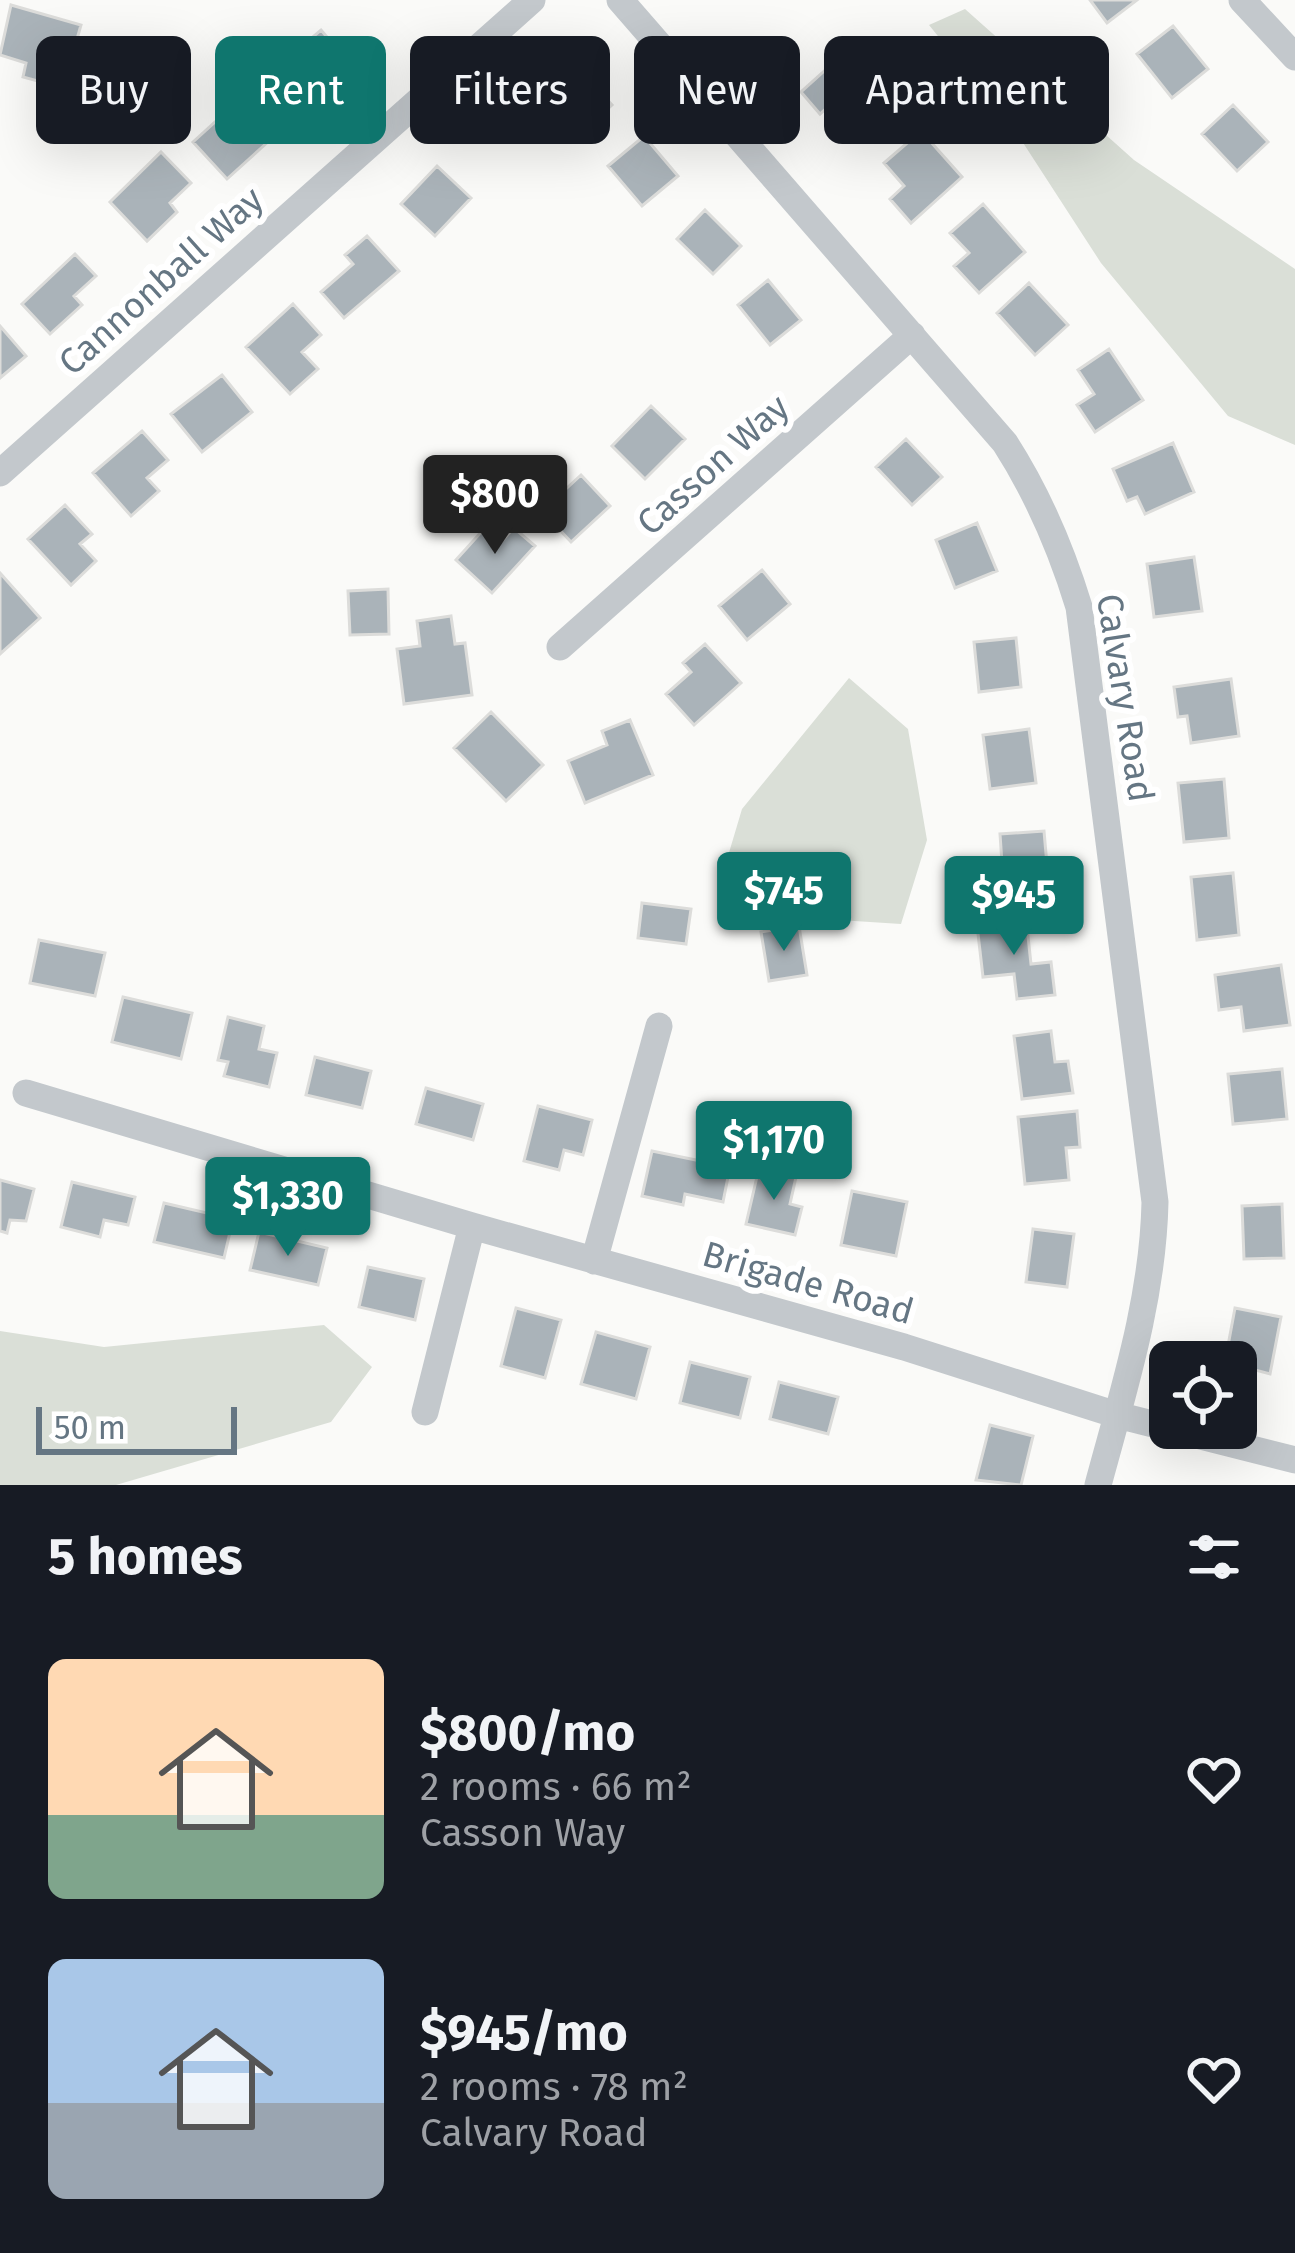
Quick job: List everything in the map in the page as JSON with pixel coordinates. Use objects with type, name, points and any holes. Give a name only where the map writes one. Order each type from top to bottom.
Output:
[{"type":"street","name":"Cannonball Way","points":[[0,473],[532,0]]},
{"type":"street","name":"Calvary Road","points":[[620,0],[1005,443],[1058,540],[1079,607],[1155,1202],[1154,1249],[1135,1351],[1098,1485]]},
{"type":"street","points":[[1242,0],[1295,57]]},
{"type":"street","name":"Casson Way","points":[[560,647],[912,335]]},
{"type":"street","points":[[594,1261],[659,1026]]},
{"type":"street","name":"Brigade Road","points":[[26,1093],[472,1226],[904,1347],[1117,1415],[1295,1460]]},
{"type":"street","points":[[425,1412],[472,1226]]},
{"type":"shaded area","points":[[965,9],[995,36],[938,36],[929,25]]},
{"type":"shaded area","points":[[1109,138],[1134,160],[1295,269],[1295,445],[1228,416],[1101,263],[1024,144],[1109,144]]},
{"type":"shaded area","points":[[849,678],[908,729],[927,840],[901,924],[839,920],[728,856],[742,809]]},
{"type":"shaded area","points":[[324,1325],[372,1367],[331,1422],[116,1485],[0,1485],[0,1331],[104,1347]]},
{"type":"building","points":[[1090,0],[1137,0],[1107,23]]},
{"type":"building","points":[[11,5],[81,25],[78,36],[36,36],[36,81],[23,77],[26,63],[0,55]]},
{"type":"building","points":[[1173,26],[1208,69],[1172,98],[1137,54]]},
{"type":"building","points":[[824,71],[824,110],[820,114],[801,92]]},
{"type":"building","points":[[1233,105],[1268,142],[1237,171],[1202,134]]},
{"type":"building","points":[[215,122],[215,144],[266,144],[227,179],[193,142]]},
{"type":"building","points":[[634,144],[651,144],[678,176],[642,206],[608,166]]},
{"type":"building","points":[[906,144],[933,144],[962,177],[911,223],[890,199],[904,186],[884,163]]},
{"type":"building","points":[[161,152],[191,183],[170,203],[177,212],[147,241],[110,202]]},
{"type":"building","points":[[437,166],[471,198],[435,236],[401,204]]},
{"type":"building","points":[[983,204],[1025,252],[979,293],[954,266],[969,253],[950,233]]},
{"type":"building","points":[[705,210],[741,246],[713,274],[677,239]]},
{"type":"building","points":[[367,236],[399,271],[344,318],[321,292],[353,264],[345,255]]},
{"type":"building","points":[[75,254],[96,276],[74,296],[82,305],[50,334],[22,304]]},
{"type":"building","points":[[768,280],[801,320],[770,345],[738,305]]},
{"type":"building","points":[[1029,283],[1068,325],[1035,355],[997,313]]},
{"type":"building","points":[[293,304],[321,335],[302,352],[318,369],[290,394],[246,347]]},
{"type":"building","points":[[0,326],[26,356],[0,378]]},
{"type":"building","points":[[1109,349],[1143,400],[1095,432],[1077,405],[1094,394],[1078,370]]},
{"type":"building","points":[[222,375],[252,412],[202,452],[171,414]]},
{"type":"building","points":[[651,406],[685,439],[645,479],[612,446]]},
{"type":"building","points":[[142,431],[168,460],[147,478],[159,491],[131,516],[93,473]]},
{"type":"building","points":[[906,439],[942,477],[912,505],[876,467]]},
{"type":"building","points":[[1173,443],[1194,492],[1145,514],[1137,497],[1127,501],[1113,469]]},
{"type":"building","points":[[581,475],[610,506],[571,542],[542,511]]},
{"type":"building","points":[[65,505],[92,534],[80,544],[96,561],[71,585],[28,539]]},
{"type":"building","points":[[977,523],[997,571],[955,588],[936,540]]},
{"type":"building","points":[[514,528],[535,546],[492,593],[456,560],[484,529],[499,544]]},
{"type":"building","points":[[1194,557],[1202,611],[1154,617],[1147,564]]},
{"type":"building","points":[[762,570],[790,604],[747,640],[719,606]]},
{"type":"building","points":[[0,573],[40,618],[0,654]]},
{"type":"building","points":[[388,589],[389,634],[350,635],[348,591]]},
{"type":"building","points":[[451,616],[455,644],[465,643],[472,695],[404,704],[397,649],[420,646],[417,621]]},
{"type":"building","points":[[1016,638],[1021,687],[979,692],[974,642]]},
{"type":"building","points":[[705,644],[741,683],[694,725],[666,694],[691,672],[683,663]]},
{"type":"building","points":[[1231,679],[1239,736],[1191,743],[1187,716],[1178,717],[1174,687]]},
{"type":"building","points":[[491,712],[543,765],[506,801],[454,748]]},
{"type":"building","points":[[630,720],[653,775],[585,803],[568,761],[607,745],[602,731]]},
{"type":"building","points":[[1029,729],[1036,783],[990,789],[983,735]]},
{"type":"building","points":[[1224,779],[1229,838],[1184,842],[1178,783]]},
{"type":"building","points":[[1044,831],[1049,888],[1004,892],[1000,834]]},
{"type":"building","points":[[1233,873],[1239,935],[1197,940],[1191,877]]},
{"type":"building","points":[[642,903],[691,909],[686,944],[638,938]]},
{"type":"building","points":[[1026,918],[1031,964],[1051,962],[1055,995],[1017,999],[1014,974],[983,977],[977,925]]},
{"type":"building","points":[[799,926],[807,975],[769,981],[761,932]]},
{"type":"building","points":[[39,940],[105,953],[95,996],[30,983]]},
{"type":"building","points":[[1281,965],[1290,1025],[1244,1031],[1241,1007],[1219,1010],[1215,975]]},
{"type":"building","points":[[123,997],[192,1013],[181,1059],[112,1042]]},
{"type":"building","points":[[228,1017],[264,1026],[259,1049],[277,1053],[269,1087],[224,1076],[228,1062],[218,1060]]},
{"type":"building","points":[[1051,1031],[1055,1062],[1068,1061],[1073,1093],[1022,1099],[1014,1036]]},
{"type":"building","points":[[315,1057],[371,1071],[362,1108],[306,1095]]},
{"type":"building","points":[[1282,1069],[1287,1119],[1233,1124],[1228,1074]]},
{"type":"building","points":[[426,1088],[483,1104],[473,1140],[416,1124]]},
{"type":"building","points":[[538,1106],[592,1120],[583,1155],[564,1150],[559,1170],[524,1161]]},
{"type":"building","points":[[1077,1111],[1080,1147],[1066,1148],[1069,1180],[1025,1184],[1018,1117]]},
{"type":"building","points":[[652,1151],[730,1167],[723,1202],[685,1194],[683,1205],[642,1196]]},
{"type":"building","points":[[759,1168],[796,1177],[790,1204],[802,1207],[795,1235],[746,1224]]},
{"type":"building","points":[[0,1180],[34,1189],[26,1221],[10,1220],[7,1233],[0,1231]]},
{"type":"building","points":[[72,1182],[135,1197],[128,1225],[104,1220],[100,1237],[61,1227]]},
{"type":"building","points":[[852,1191],[907,1202],[896,1256],[841,1245]]},
{"type":"building","points":[[164,1203],[233,1219],[224,1258],[154,1242]]},
{"type":"building","points":[[1282,1204],[1284,1258],[1244,1259],[1242,1206]]},
{"type":"building","points":[[1033,1229],[1074,1234],[1067,1287],[1026,1282]]},
{"type":"building","points":[[259,1232],[327,1248],[318,1285],[250,1270]]},
{"type":"building","points":[[368,1267],[424,1279],[415,1320],[359,1307]]},
{"type":"building","points":[[516,1308],[561,1320],[545,1378],[501,1366]]},
{"type":"building","points":[[1235,1308],[1281,1317],[1270,1374],[1257,1371],[1257,1341],[1229,1341]]},
{"type":"building","points":[[596,1332],[650,1347],[636,1399],[581,1384]]},
{"type":"building","points":[[690,1362],[750,1377],[740,1418],[680,1403]]},
{"type":"building","points":[[779,1382],[838,1397],[828,1434],[770,1419]]},
{"type":"building","points":[[990,1425],[1033,1436],[1021,1485],[976,1480]]}]
